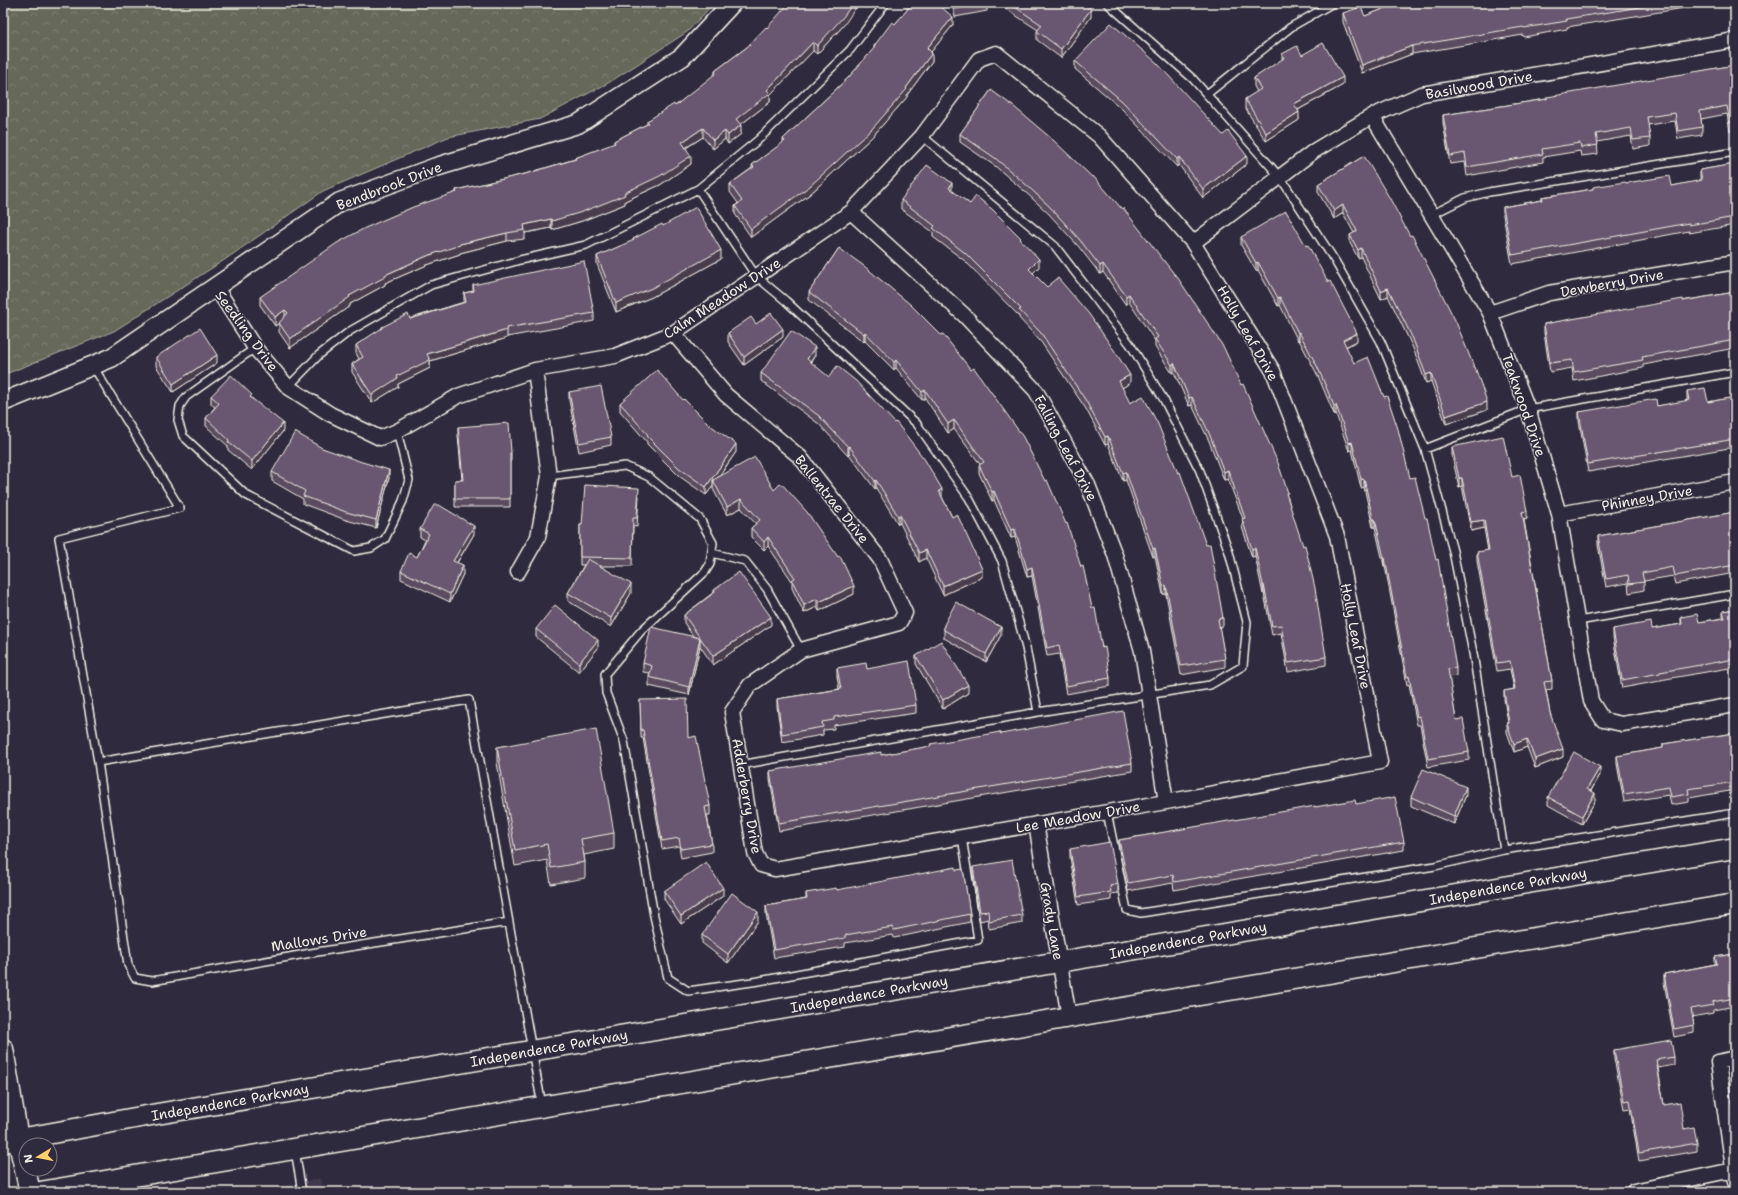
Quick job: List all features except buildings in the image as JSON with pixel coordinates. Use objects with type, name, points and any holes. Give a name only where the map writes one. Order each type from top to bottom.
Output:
[{"type":"main road","name":"Independence Parkway","points":[[11,1141],[157,1114],[1735,848]]},
{"type":"main road","points":[[40,1192],[1735,904]]},
{"type":"main road","points":[[3,1049],[11,1141],[30,1192]]},
{"type":"street","name":"Bendbrook Drive","points":[[3,402],[111,358],[340,202],[436,167],[578,124],[682,58],[732,3]]},
{"type":"street","name":"Basilwood Drive","points":[[1193,243],[1314,151],[1372,116],[1422,94],[1735,40]]},
{"type":"street","name":"Calm Meadow Drive","points":[[380,438],[398,431],[458,396],[535,370],[615,356],[673,332],[851,212],[922,136],[979,59],[996,52]]},
{"type":"street","name":"Holly Leaf Drive","points":[[996,52],[1099,136],[1193,243],[1273,371],[1337,536],[1380,762]]},
{"type":"street","name":"Teakwood Drive","points":[[1372,116],[1490,313],[1528,409],[1559,514],[1591,701],[1603,720],[1622,724],[1735,705]]},
{"type":"street","name":"Falling Leaf Drive","points":[[851,212],[964,315],[1036,391],[1088,485],[1115,555],[1142,651],[1166,802]]},
{"type":"street","name":"Dewberry Drive","points":[[1490,313],[1549,293],[1735,262]]},
{"type":"street","name":"Seedling Drive","points":[[215,286],[255,348],[288,387],[330,414],[380,438]]},
{"type":"street","name":"Ballentrae Drive","points":[[673,332],[726,395],[800,457],[880,559],[905,613],[898,623],[802,650]]},
{"type":"street","points":[[518,572],[538,537],[549,476],[535,370]]},
{"type":"street","name":"Phinney Drive","points":[[1559,514],[1735,482]]},
{"type":"street","name":"Adderberry Drive","points":[[775,869],[761,865],[755,853],[732,712],[750,685],[802,650]]},
{"type":"street","name":"Lee Meadow Drive","points":[[775,869],[1166,802],[1380,762]]},
{"type":"street","name":"Grady Lane","points":[[1036,824],[1069,1017]]},
{"type":"street","points":[[1634,1191],[1734,1176],[1718,1062],[1735,1058]]},
{"type":"lane","points":[[288,387],[319,355],[350,331],[431,285],[520,260],[586,245],[698,189],[758,140],[850,50],[886,3]]},
{"type":"lane","points":[[1107,3],[1193,79],[1280,177],[1335,261],[1381,342],[1425,449],[1453,551],[1473,653],[1504,850]]},
{"type":"lane","points":[[1207,94],[1290,27],[1333,3]]},
{"type":"lane","points":[[740,765],[1038,712],[1210,685],[1243,666],[1247,622],[1229,552],[1200,472],[1164,400],[1130,344],[1055,246],[922,136]]},
{"type":"lane","points":[[1431,215],[1465,198],[1489,192],[1735,152]]},
{"type":"lane","points":[[698,189],[756,276],[786,301],[917,424],[969,498],[1002,561],[1026,648],[1038,712]]},
{"type":"lane","points":[[255,348],[186,397],[180,406],[178,420],[183,436],[246,495],[354,551],[372,548],[385,539],[404,501],[408,480],[398,431]]},
{"type":"lane","points":[[93,366],[180,508],[59,538],[98,762],[469,700],[542,1106]]},
{"type":"lane","points":[[1425,449],[1528,409],[1735,372]]},
{"type":"lane","points":[[549,476],[625,466],[649,477],[700,519],[713,543],[710,564],[706,572],[641,631],[605,674],[606,694],[624,741],[654,916],[668,978],[688,991],[759,981],[978,940],[962,837]]},
{"type":"lane","points":[[712,553],[745,561],[767,588],[802,650]]},
{"type":"lane","points":[[1578,621],[1735,594]]},
{"type":"lane","name":"Mallows Drive","points":[[98,762],[128,965],[135,978],[152,981],[317,952],[509,922]]},
{"type":"lane","points":[[1107,812],[1127,910],[1141,913],[1435,866],[1504,850],[1735,813]]},
{"type":"lane","points":[[295,1148],[302,1192]]},
{"type":"shaded area","points":[[320,1178],[323,1192],[259,1192]]},
{"type":"green space","points":[[3,3],[714,3],[687,32],[610,82],[540,119],[448,137],[323,191],[226,259],[114,331],[3,375]]}]
